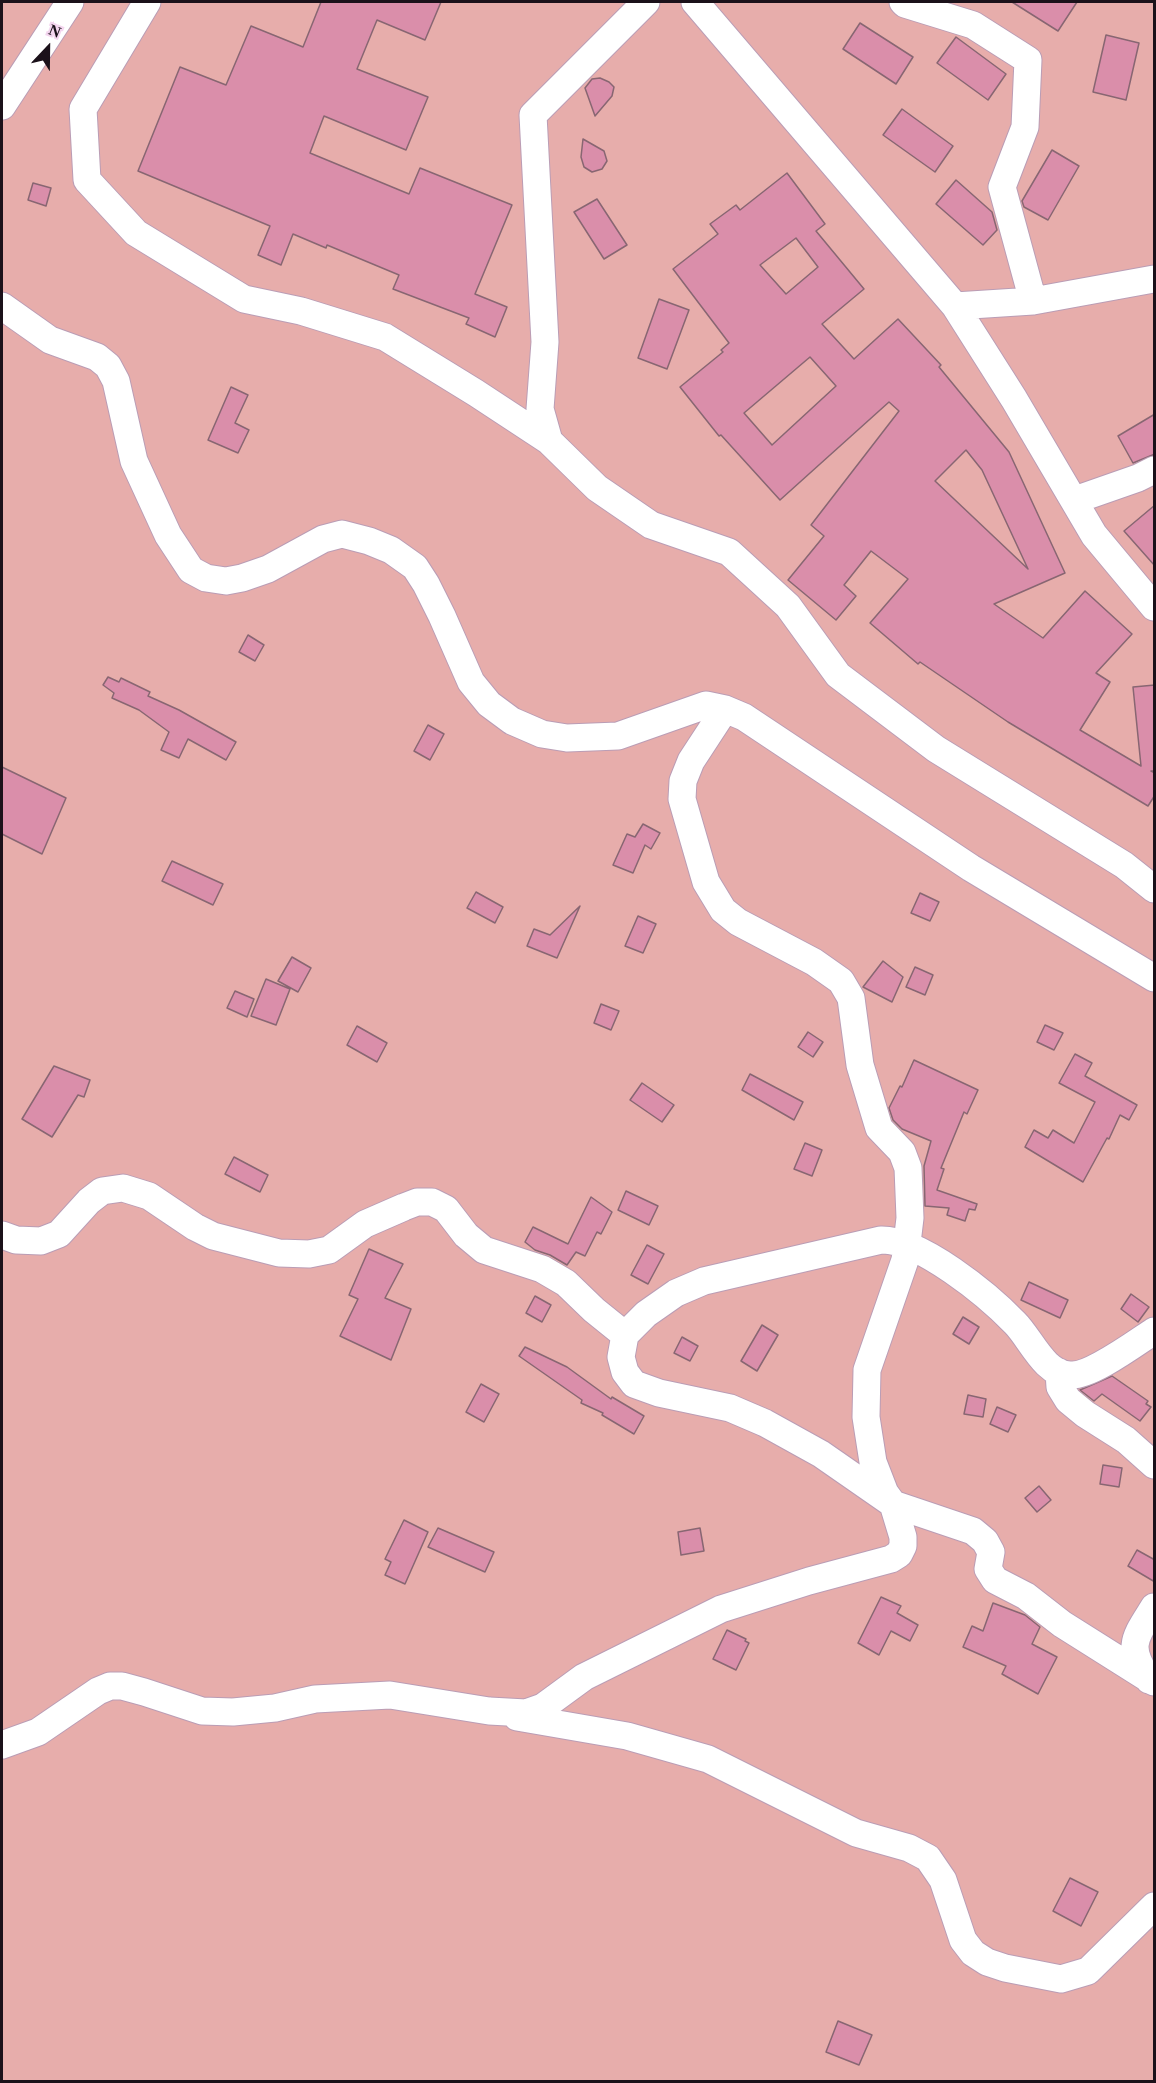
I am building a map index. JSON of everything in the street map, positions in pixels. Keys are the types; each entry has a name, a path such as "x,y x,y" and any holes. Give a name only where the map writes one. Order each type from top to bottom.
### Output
{"street":[{"path":"2,106 70,2"},
{"path":"147,2 83,109 87,180 136,233 244,299 301,311 385,337 549,441 597,488 651,525 729,552 788,606 838,675 891,717 973,773 1124,865 1155,889"},
{"path":"549,441 540,409 545,342 533,116 646,2"},
{"path":"695,2 954,306 1014,399 1094,535 1155,607"},
{"path":"903,2 973,25 1028,60 1025,127 1002,187 1033,301"},
{"path":"954,306 1033,301 1155,279"},
{"path":"2,306 50,339 97,357 108,366 116,381 134,461 168,535 191,570 206,578 225,581 242,578 268,568 323,539 342,534 369,540 390,550 414,567 426,584 442,616 471,682 489,704 513,721 542,734 559,737 618,736 706,705 725,709 744,717 971,868 1155,978"},
{"path":"1075,500 1155,470"},
{"path":"489,1711 526,1713 543,1707 584,1677 721,1609 809,1581 891,1559 903,1546 902,1528 873,1462 866,1417 867,1370 905,1260 910,1218 908,1168 902,1152 879,1128 860,1065 851,998 841,981 814,962 738,922 723,910 706,882 682,799 683,782 691,761 725,709"},
{"path":"2,1235 16,1240 41,1241 59,1234 88,1201 102,1191 123,1188 149,1196 195,1227 213,1236 279,1253 309,1254 329,1250 365,1224 404,1207 417,1202 432,1202 446,1209 466,1235 484,1250 542,1269 566,1283 625,1335"},
{"path":"1152,1683 1062,1624 1050,1612 1026,1596 995,1580 988,1569 991,1552 985,1541 974,1531 893,1504 821,1454 765,1423 730,1408 659,1393 634,1384 625,1372 621,1357 625,1335 646,1314 676,1293 704,1281 893,1239 922,1251 944,1265 1015,1323 1039,1354 1059,1372 1070,1376 1103,1364 1155,1330"},
{"path":"1059,1372 1060,1387 1068,1400 1085,1414 1126,1440 1155,1465"},
{"path":"1152,1683 1136,1659 1134,1645 1138,1634 1155,1607"},
{"path":"2,1745 38,1732 98,1691 110,1686 133,1689 202,1711 233,1712 275,1708 315,1699 390,1695 627,1736 708,1759 856,1833 909,1848 928,1858 943,1880 958,1928 963,1940 973,1953 987,1962 1005,1968 1061,1979 1088,1971 1155,1906"}],"shaded area":[{"path":"2,2 1154,2 1154,2081 2,2081"}],"building":[{"path":"321,2 441,2 425,40 377,20 357,69 428,97 406,150 324,116 310,153 409,194 420,168 512,205 475,294 507,307 495,337 466,324 469,318 393,289 399,275 327,245 326,248 293,234 281,265 258,255 270,226 138,171 180,67 226,85 251,26 303,47"},
{"path":"1012,2 1077,2 1058,31"},
{"path":"860,23 913,57 896,84 843,49"},
{"path":"1106,35 1139,43 1126,100 1093,92"},
{"path":"956,37 1006,74 988,100 937,63"},
{"path":"600,78 614,87 612,96 595,116 585,88 592,79"},
{"path":"902,109 953,146 935,172 883,135"},
{"path":"583,139 604,151 607,161 602,169 592,172 584,167 581,157"},
{"path":"1052,150 1079,166 1048,220 1024,207 1022,201"},
{"path":"787,173 825,224 816,231 864,289 822,324 854,359 898,319 941,365 939,367 1009,452 1065,573 994,604 1043,638 1085,591 1132,634 1096,673 1110,682 1080,730 1141,766 1133,687 1155,685 1155,771 1151,771 1155,773 1155,795 1148,806 1008,722 920,662 918,664 870,623 908,579 871,551 844,585 856,596 836,620 788,580 824,536 811,525 899,411 889,402 780,500 721,435 719,436 680,387 723,352 721,350 729,343 673,269 718,234 710,224 736,205 740,210","holes":["796,238 818,267 786,294 760,265","810,357 836,386 772,445 744,413","966,450 982,470 1028,569 935,481"]},
{"path":"956,180 992,212 997,230 983,245 936,204"},
{"path":"33,183 51,188 46,206 28,200"},
{"path":"597,199 627,245 604,259 574,212"},
{"path":"659,299 689,310 667,369 638,358"},
{"path":"231,387 248,395 235,423 249,430 238,453 208,440"},
{"path":"1155,414 1155,454 1133,463 1118,436"},
{"path":"1155,505 1155,566 1124,531"},
{"path":"248,635 264,645 255,661 239,652"},
{"path":"108,677 119,682 121,678 150,692 148,696 179,710 236,742 226,760 188,739 179,758 161,750 169,732 139,710 112,698 114,693 103,685"},
{"path":"428,725 444,734 430,760 414,751"},
{"path":"2,767 66,798 42,854 2,834"},
{"path":"643,824 660,833 651,849 645,845 633,873 613,865 627,834 635,837"},
{"path":"172,861 223,884 213,905 162,881"},
{"path":"476,892 503,907 495,923 467,908"},
{"path":"920,893 939,902 930,921 911,913"},
{"path":"580,906 557,958 527,946 534,929 550,935"},
{"path":"638,916 656,924 643,953 625,946"},
{"path":"292,957 311,968 298,992 278,981"},
{"path":"883,961 903,977 892,1002 863,987"},
{"path":"915,967 933,975 925,995 906,987"},
{"path":"266,979 290,989 276,1025 251,1016"},
{"path":"235,991 254,999 247,1017 227,1008"},
{"path":"601,1004 619,1011 611,1030 594,1023"},
{"path":"1045,1025 1063,1033 1054,1050 1037,1042"},
{"path":"357,1026 387,1043 377,1062 347,1045"},
{"path":"808,1032 823,1042 813,1057 798,1047"},
{"path":"1075,1054 1092,1063 1085,1076 1137,1105 1129,1120 1120,1115 1109,1139 1107,1138 1083,1182 1025,1147 1034,1130 1048,1138 1053,1130 1074,1143 1095,1102 1059,1083"},
{"path":"914,1060 978,1090 967,1114 964,1112 941,1168 944,1169 937,1190 977,1204 975,1210 969,1209 965,1221 947,1215 949,1208 925,1206 924,1166 931,1141 902,1129 893,1120 889,1108 900,1086 902,1087"},
{"path":"54,1066 90,1080 84,1097 78,1095 52,1137 22,1119"},
{"path":"750,1074 803,1102 794,1120 742,1090"},
{"path":"642,1083 674,1105 662,1122 630,1100"},
{"path":"805,1143 822,1150 812,1176 794,1169"},
{"path":"234,1157 268,1175 260,1192 225,1174"},
{"path":"626,1191 658,1206 649,1225 618,1210"},
{"path":"591,1197 612,1212 601,1234 597,1232 585,1256 576,1252 567,1265 550,1255 535,1250 525,1242 533,1227 568,1244"},
{"path":"647,1245 664,1254 648,1284 631,1275"},
{"path":"369,1249 403,1264 385,1298 411,1309 391,1360 340,1336 358,1299 349,1295"},
{"path":"1029,1282 1068,1300 1060,1318 1021,1300"},
{"path":"1131,1294 1149,1307 1138,1322 1121,1309"},
{"path":"535,1296 551,1305 542,1322 526,1313"},
{"path":"963,1317 979,1327 969,1344 953,1334"},
{"path":"762,1325 778,1335 757,1371 741,1361"},
{"path":"682,1337 698,1346 690,1361 674,1353"},
{"path":"525,1347 567,1367 611,1399 612,1397 644,1416 634,1434 602,1415 603,1413 581,1403 582,1400 519,1356"},
{"path":"1112,1376 1148,1401 1146,1404 1151,1407 1140,1421 1102,1394 1094,1401 1080,1390"},
{"path":"481,1384 499,1394 484,1422 466,1412"},
{"path":"968,1395 986,1399 983,1417 964,1414"},
{"path":"997,1407 1016,1415 1008,1432 990,1424"},
{"path":"1103,1465 1122,1468 1119,1487 1100,1484"},
{"path":"1039,1486 1051,1500 1037,1512 1025,1498"},
{"path":"404,1520 428,1532 405,1584 385,1575 391,1562 385,1559"},
{"path":"438,1528 494,1552 485,1572 428,1547"},
{"path":"700,1528 704,1551 681,1555 678,1532"},
{"path":"1137,1550 1155,1560 1155,1582 1128,1566"},
{"path":"881,1597 901,1606 897,1613 918,1625 910,1641 891,1631 879,1655 858,1643"},
{"path":"993,1603 1025,1615 1040,1627 1032,1644 1057,1657 1038,1694 1002,1674 1006,1666 963,1647 972,1626 983,1631"},
{"path":"727,1630 746,1639 745,1641 749,1643 736,1670 713,1659"},
{"path":"1070,1878 1098,1892 1081,1926 1053,1911"},
{"path":"838,2021 872,2035 859,2065 826,2052"}]}
